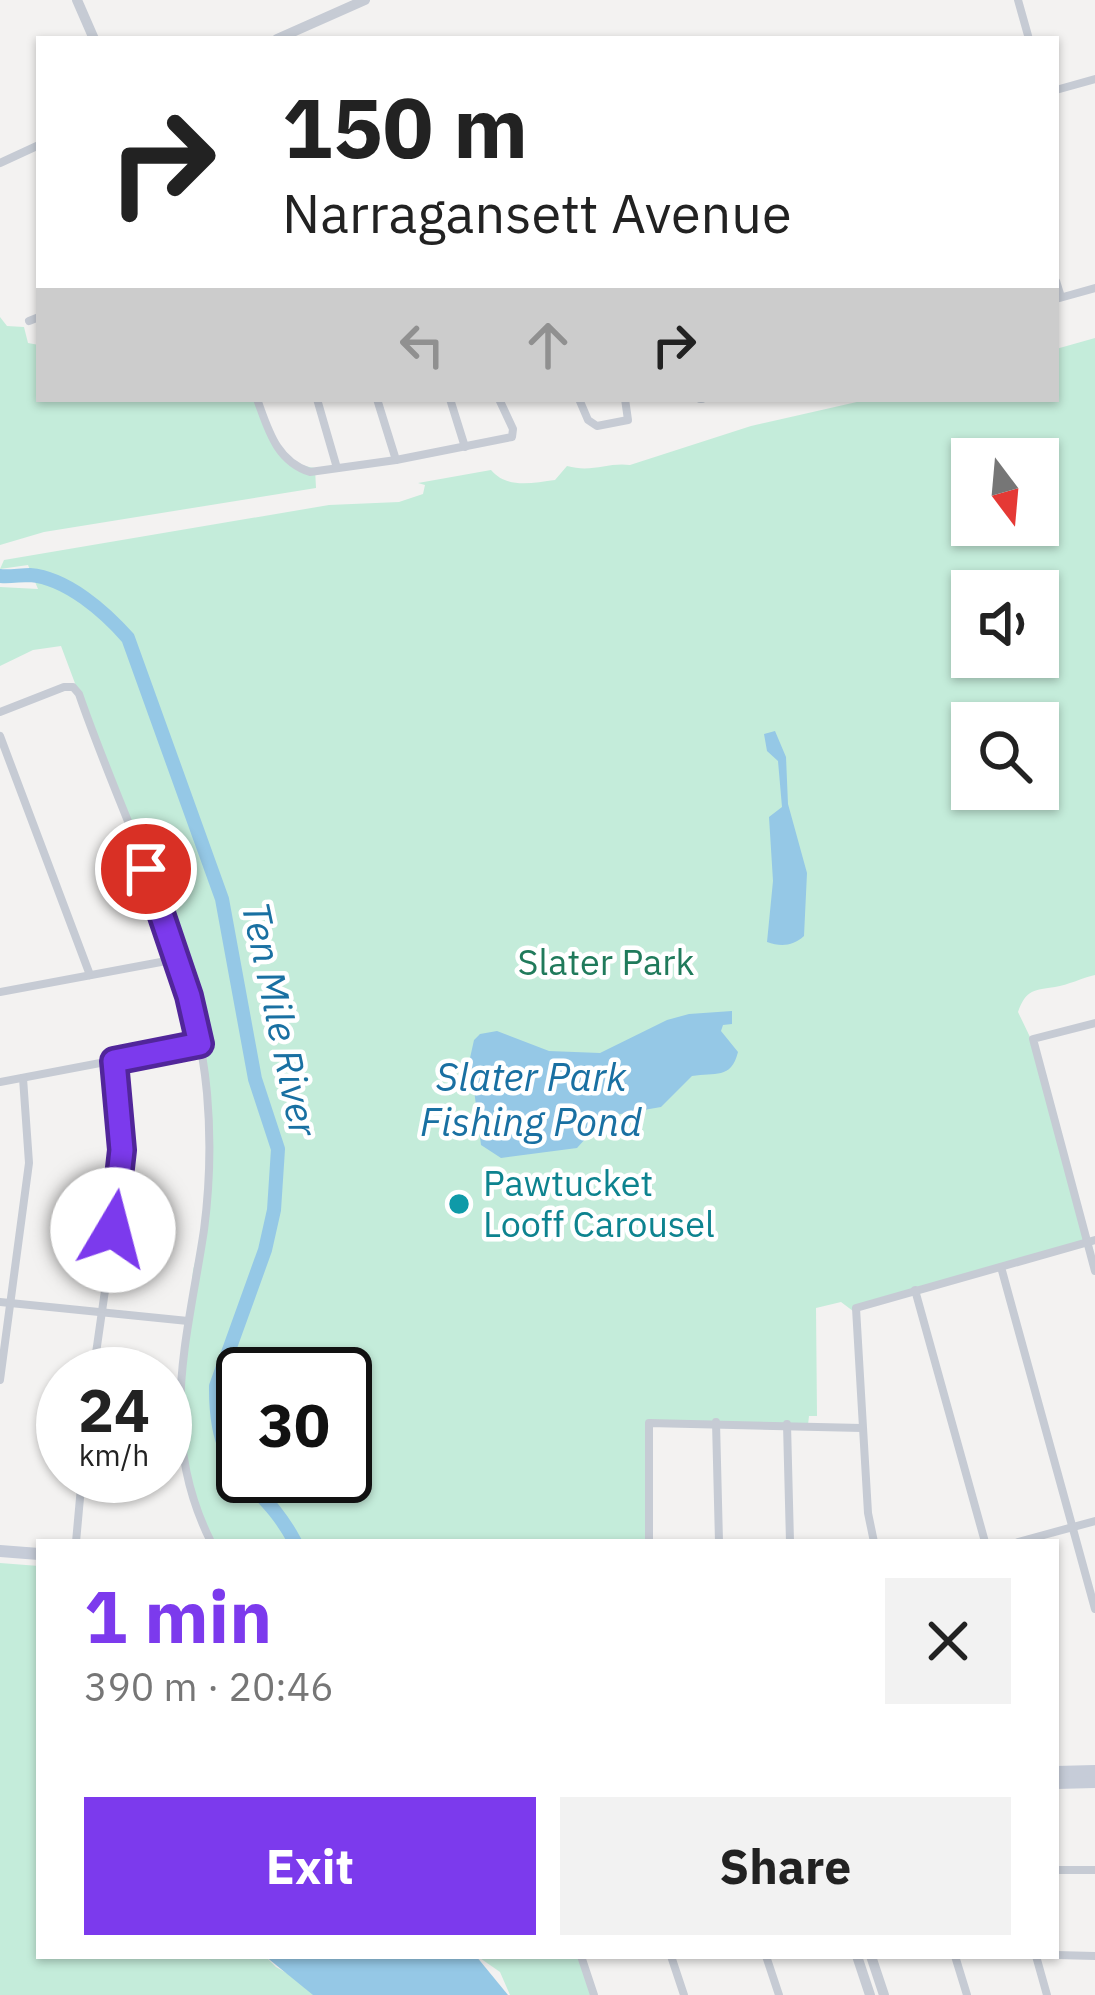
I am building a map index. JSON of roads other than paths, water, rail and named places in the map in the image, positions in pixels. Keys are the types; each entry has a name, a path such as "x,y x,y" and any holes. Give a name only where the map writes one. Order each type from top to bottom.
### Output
{"main road":[{"path":"0,1551 36,1554"},
{"path":"1059,1772 1095,1771"},
{"path":"1059,1783 1095,1782"}],"street":[{"path":"77,0 93,36"},
{"path":"284,36 365,0"},
{"path":"1018,0 1027,36"},
{"path":"1059,89 1095,79"},
{"path":"0,163 36,146"},
{"path":"1059,298 1095,288"},
{"path":"257,402 271,439 287,460 310,472 466,447 514,434 500,402"},
{"path":"318,402 337,468"},
{"path":"377,402 396,460"},
{"path":"451,402 466,447"},
{"path":"580,402 597,427 628,420 625,402"},
{"path":"0,712 74,687 177,959 200,1044 210,1167 179,1396 181,1454 210,1539"},
{"path":"0,736 90,975"},
{"path":"1,990 177,959"},
{"path":"1095,1023 1033,1039 1091,1241 1095,1271"},
{"path":"0,1082 200,1044"},
{"path":"96,1347 122,1172 114,1061"},
{"path":"0,1380 4,1302 28,1163 22,1078"},
{"path":"874,1539 856,1308 1091,1241"},
{"path":"1001,1267 1095,1610"},
{"path":"915,1290 984,1539"},
{"path":"4,1302 188,1321"},
{"path":"649,1539 649,1423 862,1428"},
{"path":"716,1423 719,1539"},
{"path":"787,1423 790,1539"},
{"path":"76,1539 80,1503"},
{"path":"1029,1539 1095,1521"},
{"path":"1059,1870 1095,1870"},
{"path":"1059,1955 1095,1956"},
{"path":"582,1959 594,1995"},
{"path":"672,1959 684,1995"},
{"path":"767,1959 779,1995"},
{"path":"858,1959 870,1995"},
{"path":"872,1959 884,1995"},
{"path":"956,1959 967,1995"},
{"path":"1037,1959 1047,1995"}],"water":[{"path":"775,731 786,757 788,804 807,873 804,936 782,945 767,942 773,881 769,817 782,807 778,761 767,751 764,734"},
{"name":"Slater Park Fishing Pond","path":"732,1011 732,1024 723,1025 721,1031 738,1052 731,1067 692,1076 661,1107 615,1115 577,1148 501,1158 481,1145 470,1058 480,1034 497,1031 549,1051 600,1053 667,1020"},
{"path":"269,1959 478,1959 508,1995 313,1995"}],"waterway":[{"name":"Ten Mile River","path":"0,576 30,575 58,582 97,607 128,638 222,899 255,1079 278,1149 274,1210 265,1250 216,1386 218,1418 231,1460 293,1539"}],"place":[{"name":"Pawtucket Looff Carousel","path":"459,1204"}],"park label":[{"name":"Slater Park","path":"606,962"}]}
